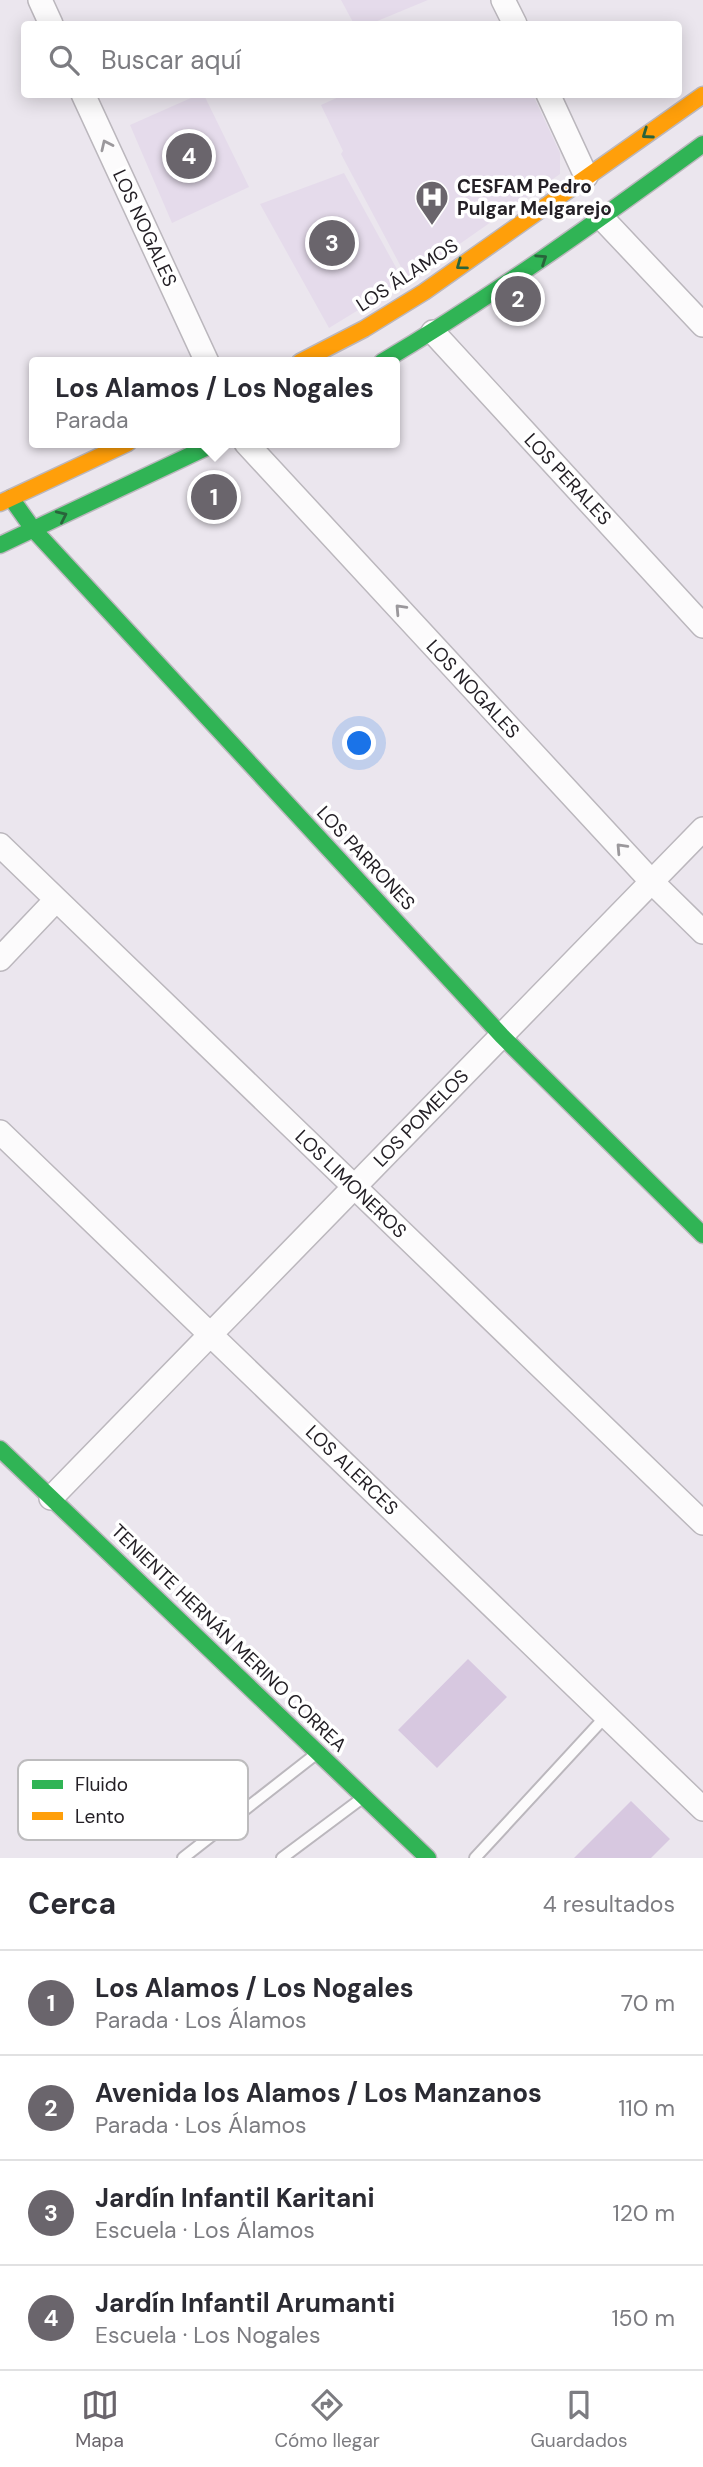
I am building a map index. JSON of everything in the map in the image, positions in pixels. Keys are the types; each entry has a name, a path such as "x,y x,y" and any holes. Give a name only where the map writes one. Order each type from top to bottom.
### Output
{"street":[{"path":"503,0 514,21"},
{"path":"42,1 50,21"},
{"name":"LOS ÁLAMOS","path":"310,357 414,299 703,95"},
{"name":"LOS NOGALES","path":"85,98 205,357"},
{"path":"550,98 586,176"},
{"path":"390,357 433,332 602,218 703,144"},
{"path":"602,218 703,325"},
{"name":"LOS PERALES","path":"433,332 703,625"},
{"path":"6,500 117,448"},
{"path":"0,545 205,448"},
{"name":"LOS NOGALES","path":"251,448 652,882 703,932"},
{"name":"LOS PARRONES","path":"6,500 502,1036 703,1235"},
{"name":"LOS POMELOS","path":"51,1498 703,829"},
{"name":"LOS LIMONEROS","path":"0,845 703,1523"},
{"path":"0,959 56,900"},
{"name":"LOS ALERCES","path":"0,1132 703,1809"},
{"name":"TENIENTE HERNÁN MERINO CORREA","path":"0,1449 428,1858"}],"lane":[{"path":"475,1858 606,1716"},
{"path":"248,1807 318,1753"},
{"path":"282,1858 363,1798"},
{"path":"183,1858 206,1840"}],"shaded area":[{"path":"341,0 428,0 377,21 352,21"},
{"path":"191,98 205,98 249,187 172,223 130,125"},
{"name":"CESFAM Pedro Pulgar Melgarejo","path":"336,98 534,98 560,153 560,174 408,280 341,154 343,151 321,105"},
{"path":"344,173 404,282 329,328 260,204"},
{"path":"468,1659 507,1697 437,1768 398,1730"},
{"path":"631,1801 670,1839 651,1858 574,1858"}],"traffic: fast":[{"path":"390,357 505,284 703,144"},
{"path":"0,545 205,448"},
{"path":"11,498 33,529 502,1036 703,1235"},
{"path":"0,1449 428,1858"}],"traffic: slow":[{"path":"310,357 364,329 424,292 703,95"},
{"path":"0,503 117,448"}],"place":[{"name":"Jardín Infantil Arumanti","path":"189,156"},
{"name":"CESFAM Pedro Pulgar Melgarejo","path":"432,227"},
{"name":"Jardín Infantil Karitani","path":"332,243"},
{"name":"Avenida los Alamos / Los Manzanos","path":"518,299"},
{"name":"Los Alamos / Los Nogales","path":"214,497"}]}
